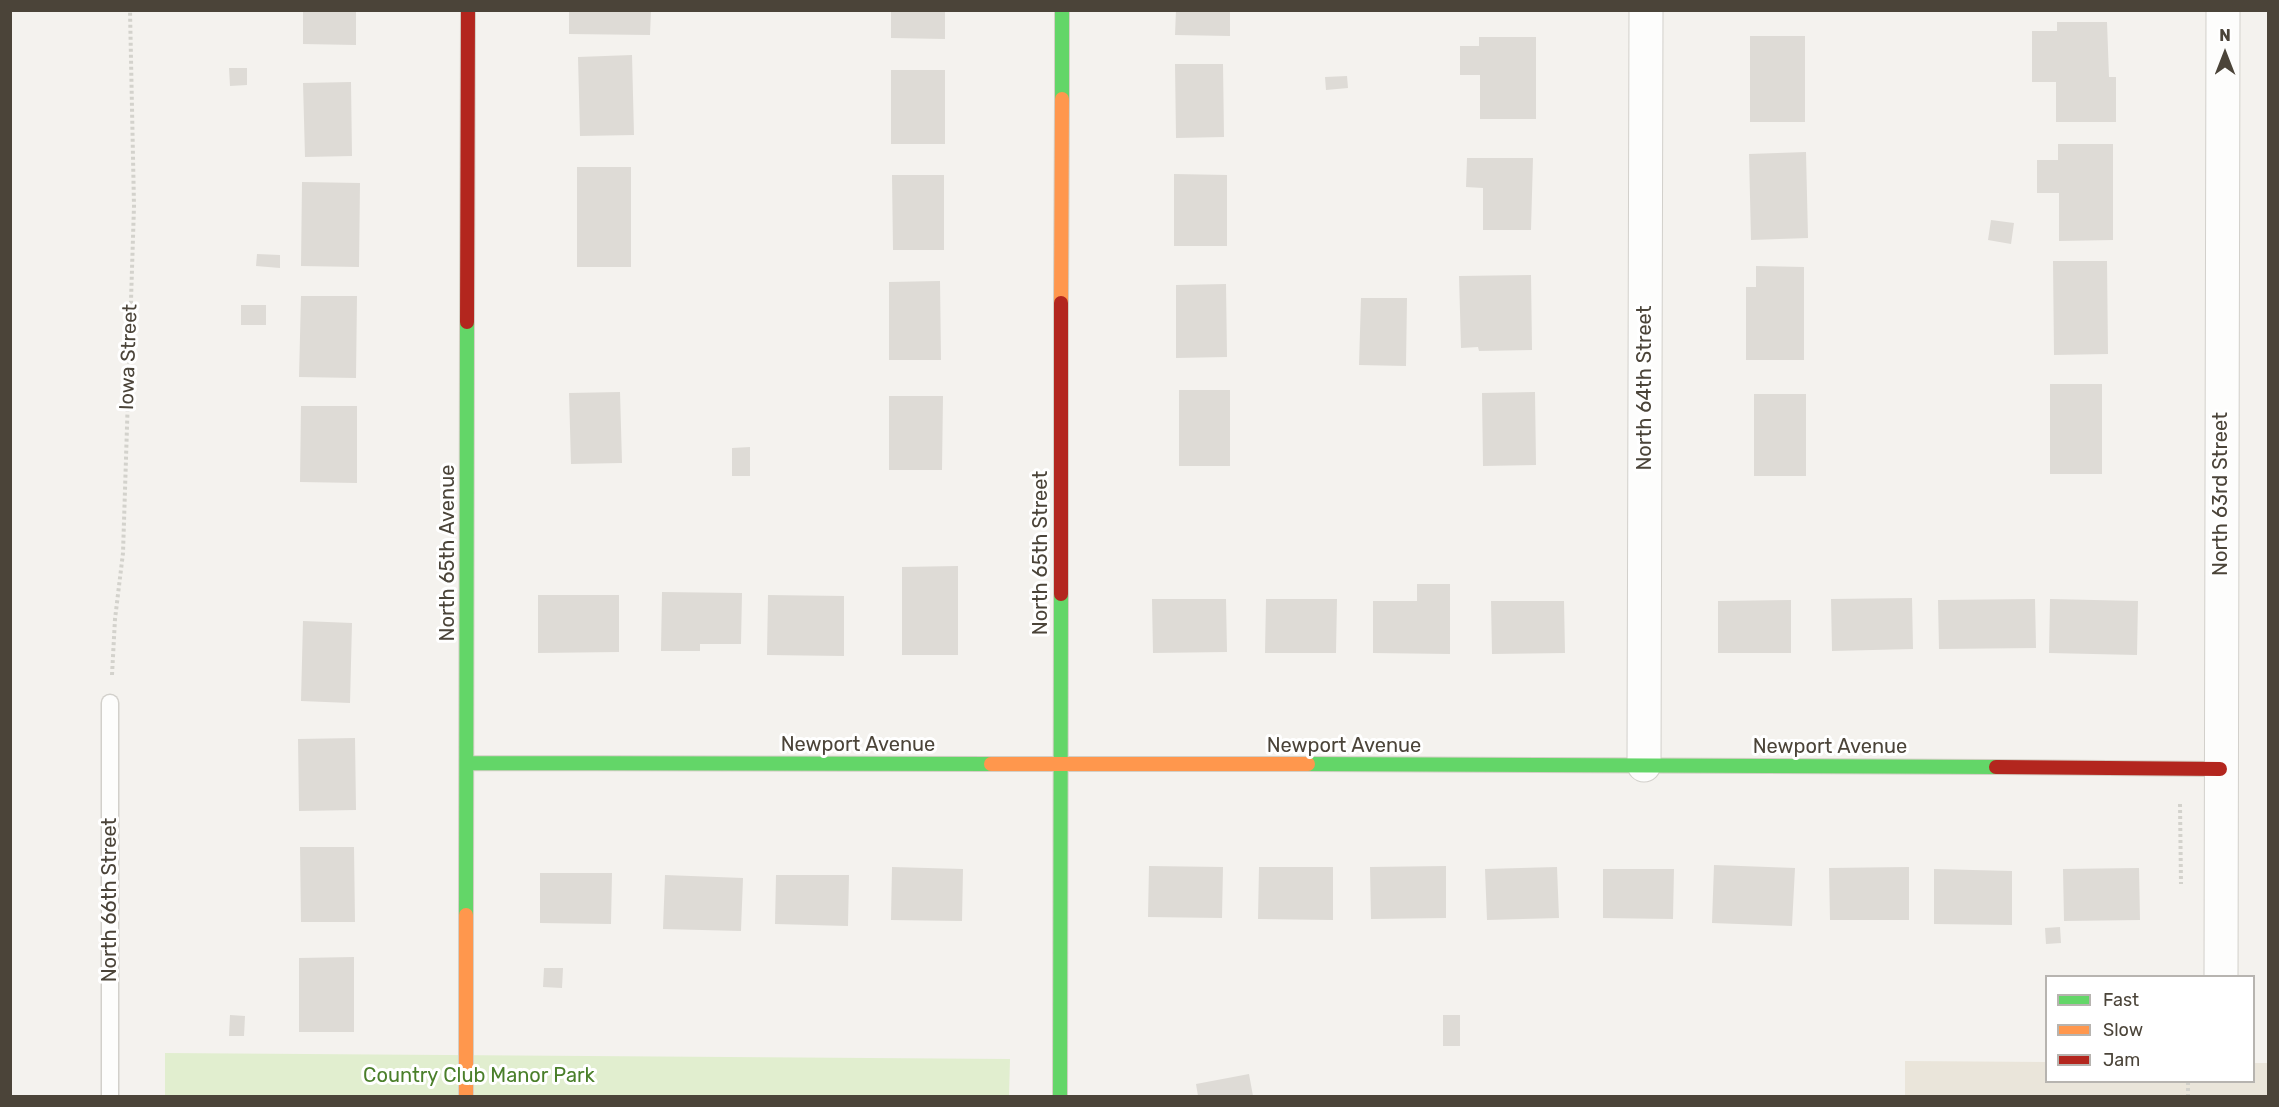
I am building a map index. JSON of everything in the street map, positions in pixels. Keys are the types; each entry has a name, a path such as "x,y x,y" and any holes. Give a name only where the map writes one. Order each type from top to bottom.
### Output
{"street":[{"name":"North 65th Avenue","path":"466,1096 468,10"},
{"name":"North 65th Street","path":"1060,1096 1062,10"},
{"name":"North 64th Street","path":"1644,765 1646,10"},
{"name":"North 63rd Street","path":"2221,975 2223,10"},
{"name":"Newport Avenue","path":"467,763 1644,765 2220,769"}],"lane":[{"name":"North 66th Street","path":"110,703 110,1096"}],"path":[{"name":"Iowa Street","path":"110,703 115,619 123,554 134,206 130,10"}],"shaded area":[{"path":"1905,1061 2045,1062 2045,1083 2255,1083 2255,1063 2268,1063 2268,1096 1905,1096"}],"green space":[{"name":"Country Club Manor Park","path":"165,1053 1010,1059 1009,1096 165,1096"}],"building":[{"path":"303,10 356,10 356,45 303,44"},
{"path":"569,10 651,10 650,35 569,34"},
{"path":"891,10 945,10 945,39 891,38"},
{"path":"1176,10 1230,10 1230,36 1175,35"},
{"path":"2057,22 2107,22 2109,77 2116,77 2116,122 2056,122 2056,82 2032,82 2032,31 2057,31"},
{"path":"1750,36 1805,36 1805,122 1750,122"},
{"path":"1479,37 1536,37 1536,119 1480,119 1480,75 1460,75 1460,46 1479,46"},
{"path":"632,55 634,135 580,136 578,57"},
{"path":"1175,64 1223,64 1224,137 1176,138"},
{"path":"229,68 247,68 247,85 230,86"},
{"path":"891,70 945,70 945,144 891,144"},
{"path":"1347,76 1348,88 1326,90 1325,77"},
{"path":"351,82 352,156 305,157 303,83"},
{"path":"2058,144 2113,144 2113,240 2059,241 2059,193 2037,193 2037,160 2058,160"},
{"path":"1806,152 1808,238 1751,240 1749,154"},
{"path":"1467,158 1533,158 1531,230 1483,230 1483,188 1466,187"},
{"path":"577,167 631,167 631,267 577,267"},
{"path":"1174,174 1227,175 1227,246 1174,246"},
{"path":"892,175 944,175 944,250 893,250"},
{"path":"302,182 360,183 359,267 301,266"},
{"path":"1991,220 2014,223 2011,244 1988,240"},
{"path":"257,254 280,255 280,268 256,266"},
{"path":"2053,261 2107,261 2108,354 2054,355"},
{"path":"1756,266 1804,267 1804,360 1746,360 1746,287 1756,287"},
{"path":"1531,275 1532,350 1479,351 1478,347 1461,348 1459,276"},
{"path":"940,281 941,360 889,360 889,282"},
{"path":"1226,284 1227,357 1176,358 1176,285"},
{"path":"301,296 357,296 356,378 299,377"},
{"path":"1361,298 1407,298 1406,366 1359,365"},
{"path":"241,305 266,305 266,325 241,325"},
{"path":"2050,384 2102,384 2102,474 2050,474"},
{"path":"1179,390 1230,390 1230,466 1179,466"},
{"path":"620,392 622,463 571,464 569,393"},
{"path":"1535,392 1536,465 1483,466 1482,393"},
{"path":"1754,394 1806,394 1806,476 1754,476"},
{"path":"889,396 943,396 942,470 889,470"},
{"path":"301,406 357,406 357,483 300,482"},
{"path":"750,447 750,476 732,476 732,448"},
{"path":"958,566 958,655 902,655 902,567"},
{"path":"1417,584 1450,584 1450,654 1373,653 1373,601 1417,601"},
{"path":"662,592 742,593 741,644 700,644 700,651 661,651"},
{"path":"538,595 619,595 619,652 538,653"},
{"path":"768,595 844,596 844,656 767,655"},
{"path":"1912,598 1913,649 1832,651 1831,599"},
{"path":"1152,599 1226,599 1227,652 1153,653"},
{"path":"1266,599 1337,599 1336,653 1265,653"},
{"path":"2035,599 2036,648 1939,649 1938,600"},
{"path":"2050,599 2138,601 2137,655 2049,653"},
{"path":"1791,600 1791,653 1718,653 1718,601"},
{"path":"1491,601 1564,601 1565,653 1492,654"},
{"path":"303,621 352,623 350,703 301,701"},
{"path":"355,738 356,810 299,811 298,739"},
{"path":"300,847 354,847 355,922 301,922"},
{"path":"1714,865 1795,868 1792,926 1712,923"},
{"path":"1149,866 1223,867 1222,918 1148,917"},
{"path":"1446,866 1446,918 1371,919 1370,867"},
{"path":"892,867 963,869 962,921 891,920"},
{"path":"1259,867 1333,867 1333,920 1258,919"},
{"path":"1557,867 1559,918 1487,920 1485,869"},
{"path":"1909,867 1909,920 1830,920 1829,868"},
{"path":"2139,868 2140,920 2064,921 2063,869"},
{"path":"1603,869 1674,869 1673,919 1603,918"},
{"path":"1934,869 2012,871 2012,925 1934,924"},
{"path":"540,873 612,873 611,924 540,923"},
{"path":"665,875 743,878 741,931 663,929"},
{"path":"776,875 849,875 848,926 775,924"},
{"path":"2060,927 2061,943 2046,944 2045,928"},
{"path":"354,957 354,1032 299,1032 299,958"},
{"path":"544,968 563,968 562,988 543,987"},
{"path":"230,1015 245,1016 244,1036 229,1036"},
{"path":"1443,1015 1460,1015 1460,1046 1443,1046"},
{"path":"1249,1074 1253,1096 1198,1096 1196,1084"}],"traffic: fast":[{"path":"1062,10 1062,99"},
{"path":"466,915 467,322"},
{"path":"1060,1096 1061,594"},
{"path":"467,763 991,764"},
{"path":"1308,764 1996,767"}],"traffic: slow":[{"path":"1061,303 1062,99"},
{"path":"991,764 1308,764"},
{"path":"466,915 466,1096"}],"traffic: jam":[{"path":"467,322 468,10"},
{"path":"1061,303 1061,594"},
{"path":"1996,767 2220,769"}]}
